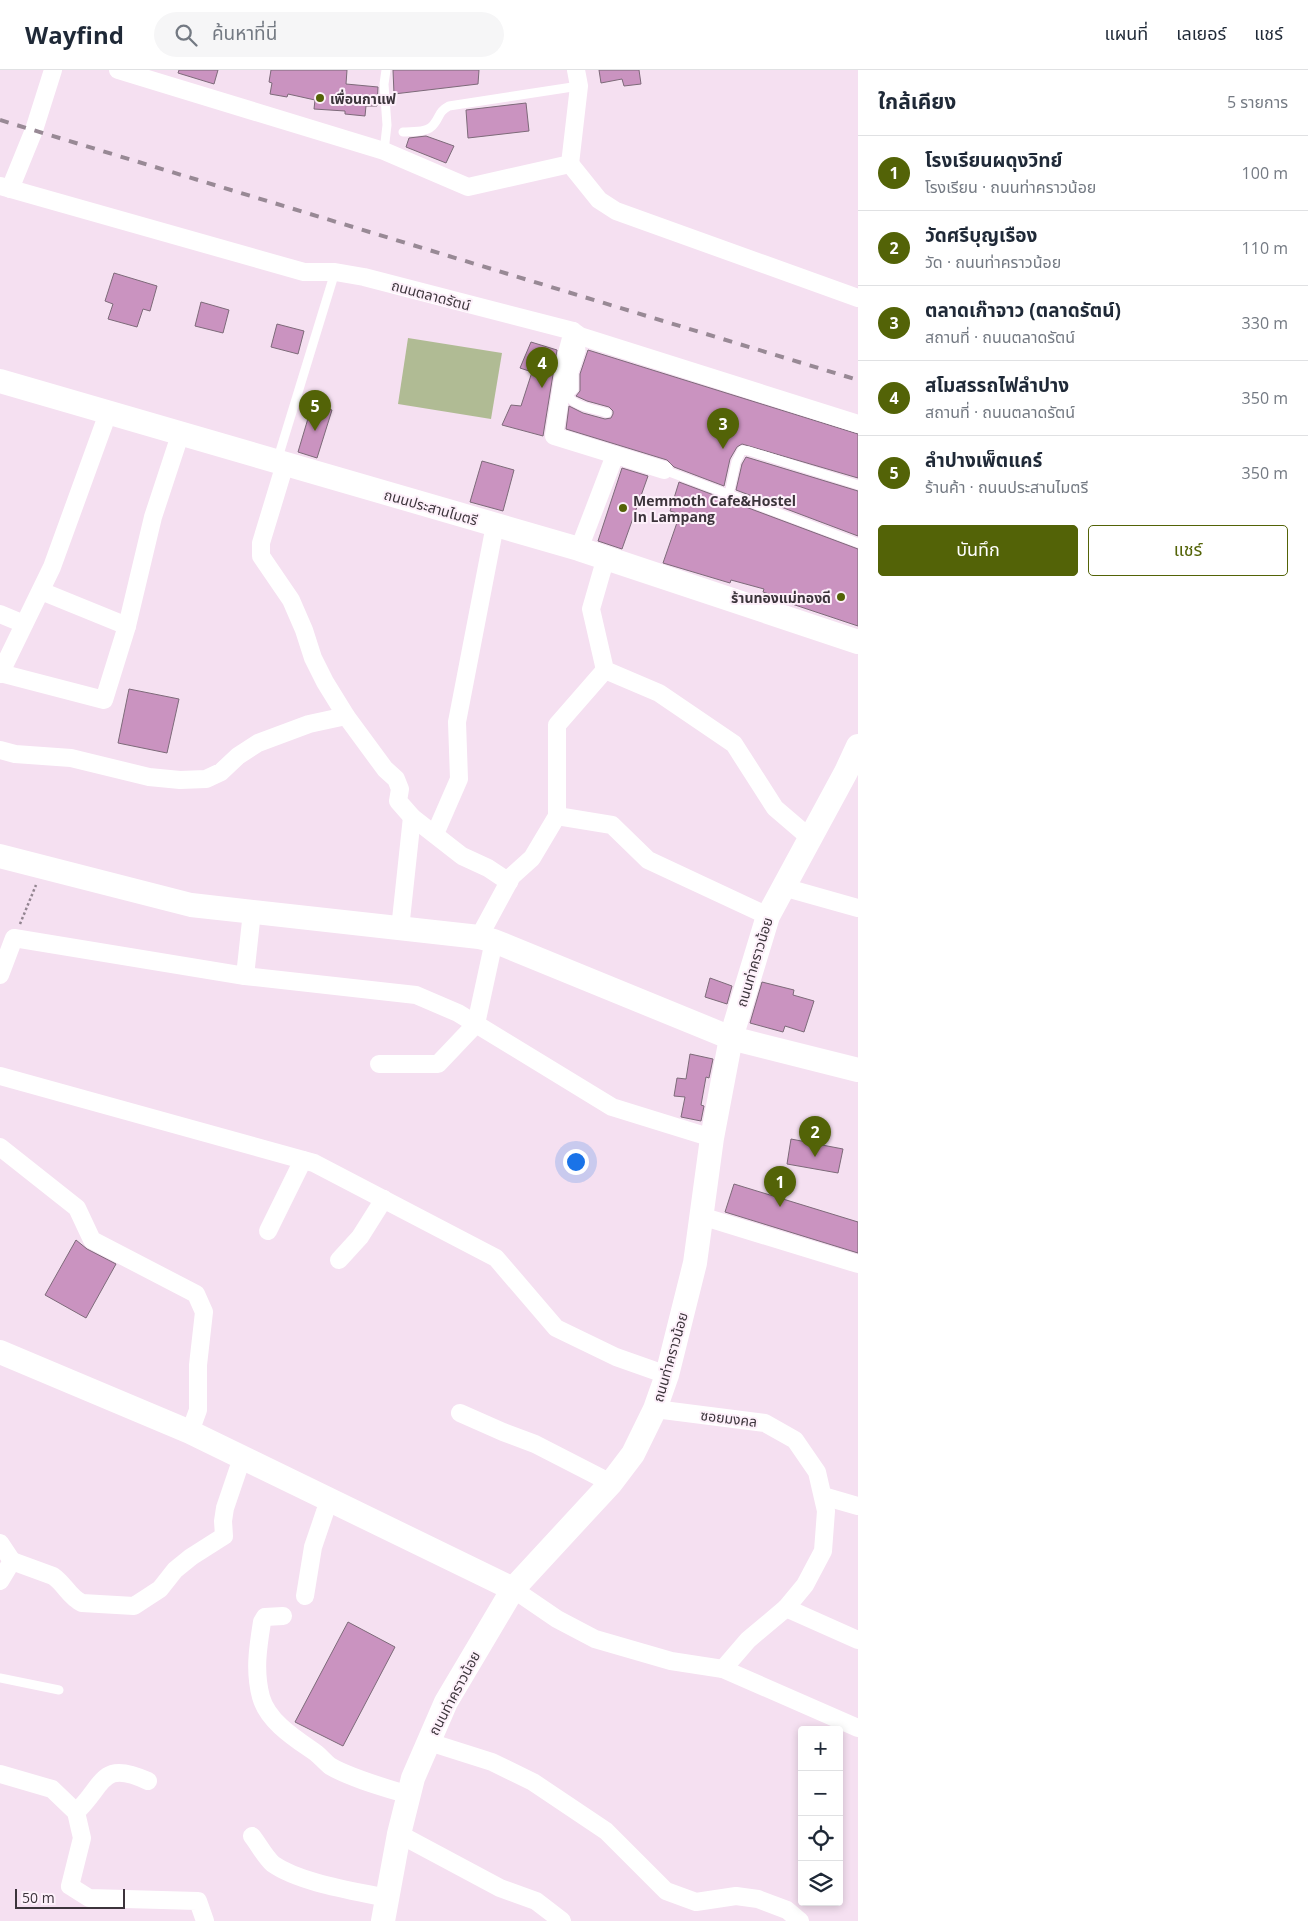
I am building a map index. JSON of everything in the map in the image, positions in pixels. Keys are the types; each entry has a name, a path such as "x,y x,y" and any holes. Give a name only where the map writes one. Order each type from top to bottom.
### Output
{"street":[{"path":"5,187 36,122 53,70"},
{"path":"118,70 160,76 384,151 468,187 570,164"},
{"path":"578,78 570,164 598,200 616,211 858,298"},
{"name":"ถนนตลาดรัตน์","path":"5,187 304,272 335,272 364,277 576,334 858,424"},
{"path":"576,334 567,353 554,436 664,470"},
{"name":"ถนนประสานไมตรี","path":"0,381 606,557 858,642"},
{"path":"108,412 52,567 0,673 104,700 127,626 153,517 180,434"},
{"path":"579,549 615,455"},
{"path":"281,463 261,544 261,556 291,600 304,630 313,658 325,682 346,716 384,769 396,779 400,789 398,801 412,817 462,856 488,868 509,882"},
{"path":"435,834 459,779 457,722 495,525"},
{"path":"606,557 591,609 606,670"},
{"path":"41,591 127,626"},
{"path":"0,614 24,624"},
{"path":"379,1064 438,1064 476,1024 486,939 512,876 532,858 557,816 558,725 606,670"},
{"path":"606,670 659,693 734,744 775,808 810,838"},
{"path":"0,750 15,754 71,758 149,777 180,780 206,779 221,772 238,756 265,740 309,724 346,716"},
{"name":"ถนนท่าคราวน้อย","path":"383,1921 399,1834 413,1778 446,1702 513,1588 611,1482 633,1454 655,1409 667,1375 696,1263 712,1138 731,1038 768,916 810,838 852,774 858,746"},
{"path":"557,816 612,825 648,860 768,916"},
{"path":"400,929 412,817"},
{"path":"0,856 191,905 486,939 731,1038 858,1070"},
{"path":"783,887 858,908"},
{"path":"245,976 252,912"},
{"path":"0,974 14,938 245,976 416,995 458,1013 612,1107 712,1138"},
{"path":"0,1076 314,1163 496,1258 556,1328 616,1357 667,1375"},
{"path":"0,1147 76,1208 92,1240 196,1294 204,1312 198,1365 198,1410 190,1432"},
{"path":"268,1231 304,1160"},
{"path":"339,1260 360,1237 384,1199"},
{"path":"701,1216 858,1264"},
{"path":"0,1352 190,1432 513,1588 557,1619 595,1639 671,1662 723,1669 858,1728"},
{"name":"ซอยมงคล","path":"655,1409 764,1423 795,1440 817,1472 826,1510 823,1551 805,1585 786,1608 748,1640 723,1669"},
{"path":"460,1413 535,1444 611,1482"},
{"path":"0,1543 12,1561 53,1576 59,1580 75,1600 82,1603 134,1606 160,1589 175,1570 190,1557 224,1536 224,1508 242,1458"},
{"path":"823,1496 858,1506"},
{"path":"305,1596 313,1547 329,1500"},
{"path":"0,1581 12,1561"},
{"path":"786,1608 858,1640"},
{"path":"283,1616 265,1618 262,1622 257,1654 257,1672 261,1697 271,1715 296,1740 317,1754 330,1766 370,1783 409,1795"},
{"path":"429,1742 492,1762 532,1782 606,1831 666,1891 696,1902 736,1896 758,1899 787,1910 800,1921"},
{"path":"76,1812 86,1804 101,1781 108,1775 123,1772 148,1781"},
{"path":"0,1774 52,1789 76,1812 82,1838 70,1886 89,1898 198,1900 205,1921"},
{"path":"399,1834 500,1888 536,1901 562,1921"},
{"path":"252,1836 273,1863 292,1873 319,1882 387,1898"}],"lane":[{"path":"384,151 387,126 384,84 386,70"},
{"path":"403,132 429,128 434,125 441,110 449,106 578,78"},
{"path":"281,463 335,272"},
{"path":"576,334 581,352 574,373 574,389 568,395 569,398 574,402 607,413"},
{"path":"729,494 736,462 742,450 858,485"},
{"path":"664,470 858,544"},
{"path":"0,1678 59,1690"}],"path":[{"path":"14,938 43,867"}],"green space":[{"path":"408,338 502,353 491,419 398,404"}],"building":[{"path":"179,70 218,70 214,84 178,73"},
{"path":"271,70 347,70 346,84 378,87 377,106 366,106 365,116 345,114 345,111 314,109 315,100 288,94 287,97 270,94 272,83 269,82"},
{"path":"393,70 479,70 478,84 394,94"},
{"path":"599,70 639,70 641,84 624,86 622,79 601,83"},
{"path":"526,103 529,131 468,138 466,110"},
{"path":"426,136 454,146 446,163 406,147 409,138"},
{"path":"114,273 157,286 150,311 143,309 137,327 108,319 113,304 105,301"},
{"path":"201,302 229,310 223,333 195,326"},
{"path":"277,324 304,331 298,354 271,347"},
{"path":"531,342 557,350 543,436 502,425 511,405 521,406 532,372 520,368"},
{"path":"588,350 858,434 858,478 742,444 737,447 730,459 724,486 674,467 667,460 566,429 569,406 583,413 605,419 611,418 613,414 609,407 576,396 580,391 580,374"},
{"path":"312,405 332,410 317,458 298,452"},
{"path":"746,457 858,491 858,536 736,490 742,464"},
{"path":"482,461 514,470 503,511 470,502"},
{"name":"Memmoth Cafe&Hostel In Lampang","path":"622,468 648,476 622,549 598,541"},
{"path":"679,482 858,549 858,626 792,604 793,602 763,592 764,589 731,580 730,583 663,563 680,514 670,511"},
{"path":"129,689 179,699 167,753 118,743"},
{"path":"710,978 732,986 727,1004 705,997"},
{"path":"762,982 794,990 793,995 814,1001 804,1032 785,1026 783,1032 750,1023"},
{"path":"690,1054 713,1059 709,1078 706,1077 701,1105 704,1106 701,1121 681,1117 685,1097 674,1096 677,1078 686,1079"},
{"path":"791,1139 843,1149 838,1173 787,1164"},
{"path":"734,1184 858,1222 858,1253 725,1212"},
{"path":"76,1240 87,1249 116,1264 86,1318 45,1295"},
{"path":"348,1622 395,1647 343,1746 295,1722"}],"railway":[{"path":"0,120 858,380"}],"place":[{"name":"เพื่อนกาแฟ","path":"320,98"},
{"name":"สโมสรรถไฟลำปาง","path":"542,388"},
{"name":"ลำปางเพ็ตแคร์","path":"315,431"},
{"name":"ตลาดเก๊าจาว (ตลาดรัตน์)","path":"723,449"},
{"name":"Memmoth Cafe&Hostel In Lampang","path":"623,508"},
{"name":"ร้านทองแม่ทองดี","path":"841,597"},
{"name":"วัดศรีบุญเรือง","path":"815,1157"},
{"name":"โรงเรียนผดุงวิทย์","path":"780,1207"}]}
